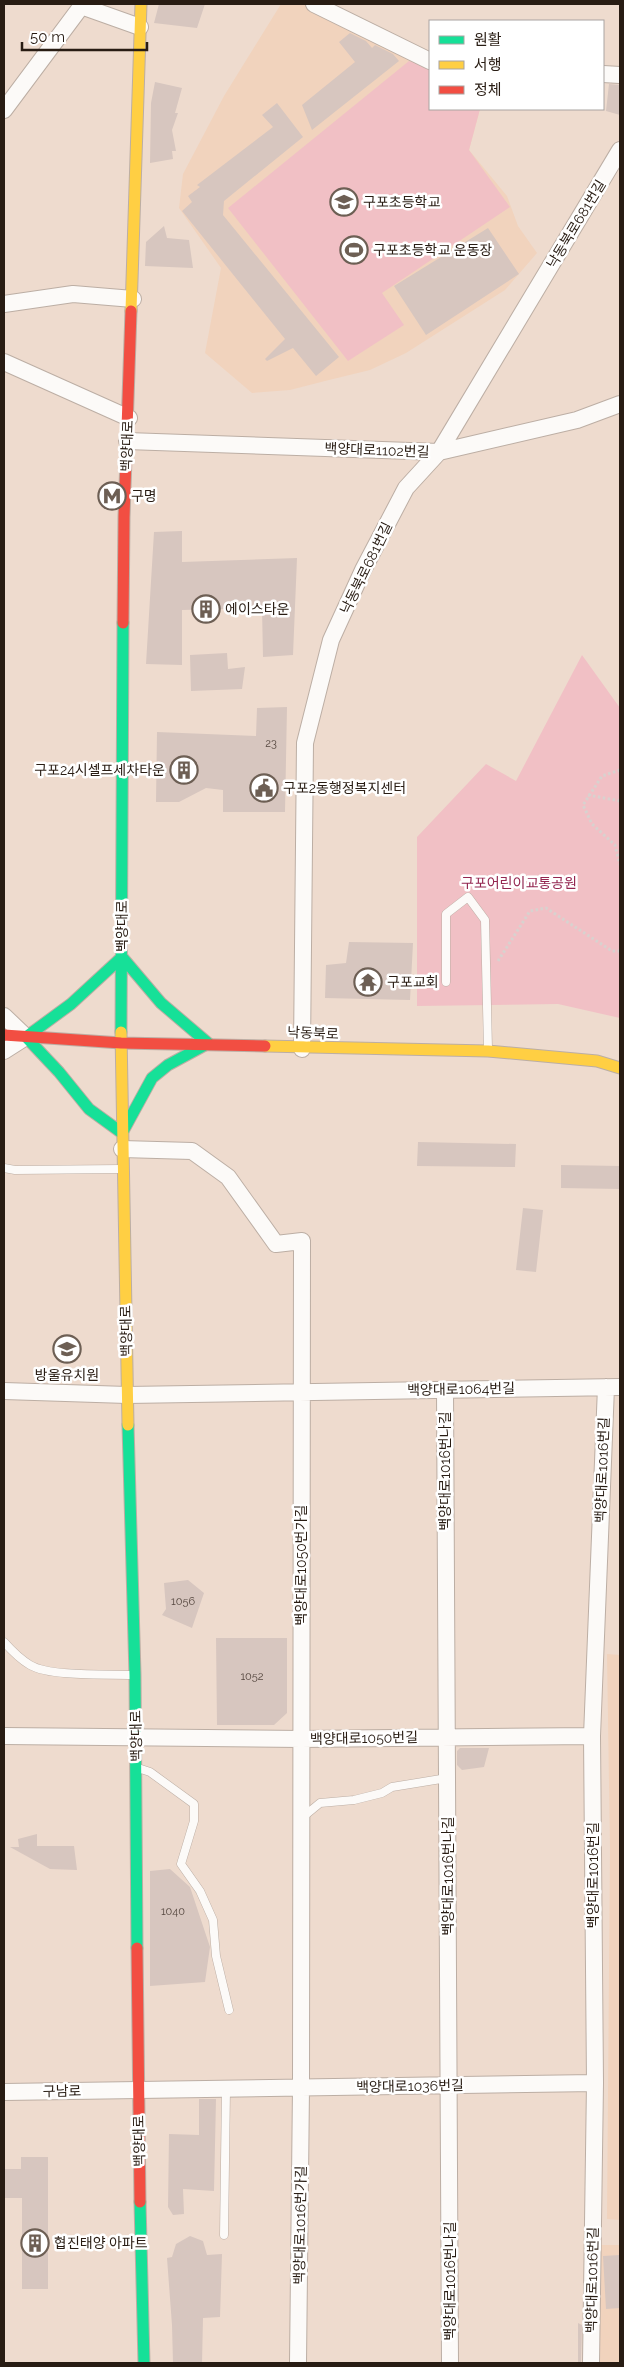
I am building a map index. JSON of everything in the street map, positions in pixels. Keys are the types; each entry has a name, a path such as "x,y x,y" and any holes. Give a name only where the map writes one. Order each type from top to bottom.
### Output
{"main road":[{"name":"백양대로","path":"141,4 122,684 121,1043 127,1395 136,1675 138,2090 144,2363"},
{"path":"122,957 160,1003 208,1044 168,1065 152,1078 122,1133 88,1109 59,1072 26,1037 66,1008 85,992 104,970 122,957"},
{"name":"낙동북로","path":"4,1035 121,1043 488,1051 597,1060 620,1068"}],"street":[{"path":"314,4 429,60"},
{"path":"4,110 82,5 140,27"},
{"path":"604,74 620,75"},
{"name":"낙동북로681번길","path":"302,1048 306,743 331,640 363,570 406,488 439,452 620,150"},
{"path":"4,304 73,294 133,299"},
{"path":"4,362 129,418"},
{"name":"백양대로1102번길","path":"128,441 439,452 577,420 620,404"},
{"path":"4,1016 26,1037 4,1051"},
{"path":"122,1149 192,1150 228,1177 276,1244 302,1241 301,1392"},
{"name":"백양대로1064번길","path":"4,1391 127,1395 613,1387"},
{"name":"백양대로1016번길","path":"591,2363 595,2083 592,1736 613,1387"},
{"name":"백양대로1016번나길","path":"445,1390 450,2363"},
{"name":"백양대로1050번가길","path":"301,1392 301,1818"},
{"name":"백양대로1050번길","path":"4,1736 301,1739 592,1736"},
{"name":"백양대로1016번가길","path":"298,2363 301,1818"},
{"name":"백양대로1036번길","path":"120,2090 595,2083"},
{"name":"구남로","path":"4,2092 120,2090"}],"lane":[{"path":"446,982 446,914 468,897 485,920 488,1051"},
{"path":"4,1168 15,1170 122,1169"},
{"path":"4,1642 17,1656 31,1666 38,1668 52,1671 136,1675"},
{"path":"136,1768 150,1772 186,1796 194,1804 194,1822 181,1864 200,1891 213,1920 216,1956 229,2010"},
{"path":"301,1818 320,1803 354,1800 382,1793 392,1787 447,1778"},
{"path":"224,2235 226,2089"}],"path":[{"path":"620,770 602,776 588,794 583,805 592,824 615,845 620,865"},
{"path":"588,794 620,801"},
{"path":"485,983 530,911 546,908 612,951 620,951"}],"shaded area":[{"name":"구포초등학교","path":"281,4 310,4 429,63 429,110 480,110 469,150 507,196 518,226 537,253 505,290 406,353 370,370 290,390 252,393 205,353 221,268 179,208 183,174 224,96"},
{"path":"607,1654 620,1655 620,2220 607,2219 610,1848"},
{"path":"597,2245 620,2245 620,2363 596,2363"}],"green space":[{"name":"구포초등학교 운동장","path":"409,61 429,67 429,110 480,110 469,150 510,207 382,293 404,325 348,361 228,208"},
{"name":"구포어린이교통공원","path":"582,655 620,708 620,1018 558,1004 417,1006 417,837 486,764 516,781"}],"building":[{"path":"159,4 205,4 197,28 154,23"},
{"path":"350,33 366,41 372,48 375,45 393,54 399,61 312,130 302,105 355,62 339,42"},
{"path":"155,82 182,88 175,113 178,113 172,130 176,151 172,151 173,159 150,163 151,103"},
{"path":"609,84 620,85 620,115 606,111"},
{"path":"277,103 303,137 224,201 223,215 339,357 316,376 293,348 267,361 265,359 285,339 182,211 192,202 188,196 200,187 197,185 273,127 262,115"},
{"path":"164,226 167,238 189,240 193,268 145,266 146,242"},
{"path":"488,228 519,274 426,335 394,286"},
{"name":"에이스타운","path":"182,531 182,562 297,558 293,655 263,657 262,608 182,610 182,665 146,664 154,532"},
{"path":"227,653 228,669 245,667 242,689 191,691 190,655"},
{"path":"287,707 285,812 223,812 223,790 206,788 179,802 156,802 157,732 256,736 257,708"},
{"name":"구포교회","path":"349,942 413,943 410,1000 325,998 326,965 346,963"},
{"path":"418,1142 516,1144 515,1167 417,1166"},
{"path":"561,1165 620,1166 620,1189 561,1188"},
{"path":"523,1208 543,1210 536,1272 516,1270"},
{"path":"188,1580 204,1593 192,1628 162,1615 166,1609 164,1583"},
{"path":"216,1638 287,1638 287,1713 274,1725 217,1725"},
{"path":"460,1748 489,1748 484,1767 462,1770 457,1765 457,1751"},
{"path":"37,1834 37,1846 74,1846 77,1870 50,1869 10,1847 19,1847 18,1839"},
{"path":"170,1869 190,1887 210,1947 205,1982 150,1986 150,1871"},
{"path":"199,2099 216,2099 214,2191 183,2189 184,2214 173,2215 168,2207 169,2134 199,2135"},
{"name":"협진태양 아파트","path":"21,2157 48,2157 48,2289 22,2289 22,2198 4,2198 4,2169 21,2169"},
{"path":"190,2236 203,2241 207,2255 222,2254 220,2317 203,2318 202,2363 173,2363 167,2258 172,2257 176,2244"},
{"path":"620,2255 620,2308 606,2309 603,2256"},
{"path":"578,2323 582,2325 581,2363 578,2363"}],"traffic: fast":[{"path":"121,1032 123,623"},
{"path":"122,957 161,1003 209,1044"},
{"path":"26,1037 71,1004 122,957"},
{"path":"26,1037 59,1072 89,1109 122,1133"},
{"path":"122,1133 152,1078 168,1065 205,1045"},
{"path":"128,1425 135,1675 137,1948"},
{"path":"140,2202 144,2363"}],"traffic: slow":[{"path":"131,311 141,4"},
{"path":"121,1032 128,1425"},
{"path":"265,1046 488,1051 597,1061 620,1068"}],"traffic: jam":[{"path":"123,623 124,517 131,311"},
{"path":"4,1035 121,1043 265,1046"},
{"path":"137,1948 140,2202"}],"place":[{"name":"구포초등학교","path":"344,202"},
{"name":"구포초등학교 운동장","path":"354,250"},
{"name":"구명","path":"112,496"},
{"name":"에이스타운","path":"206,609"},
{"name":"구포24시셀프세차타운","path":"184,770"},
{"name":"구포2동행정복지센터","path":"264,788"},
{"name":"구포교회","path":"368,982"},
{"name":"방울유치원","path":"67,1349"},
{"name":"협진태양 아파트","path":"35,2243"}]}
